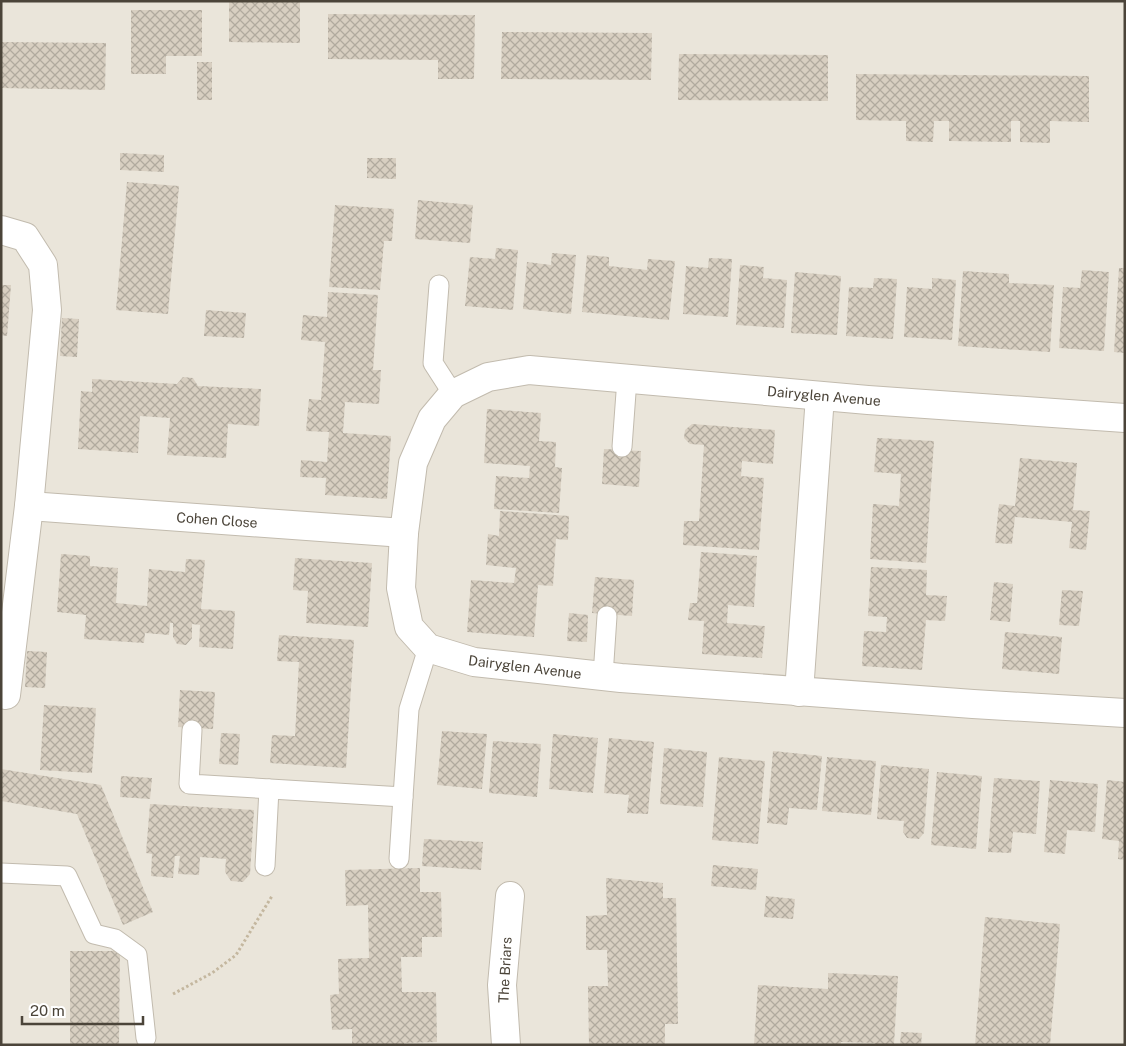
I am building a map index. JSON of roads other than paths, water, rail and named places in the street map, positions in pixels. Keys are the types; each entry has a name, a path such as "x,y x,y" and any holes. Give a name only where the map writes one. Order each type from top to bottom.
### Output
{"street":[{"path":"1,230 25,238 43,265 47,310 29,506 6,695"},
{"name":"Dairyglen Avenue","path":"1125,418 878,401 529,370 488,376 453,394 432,419 414,463 404,533 401,588 409,627 428,648 474,662 603,676 799,692 1125,714"},
{"path":"799,692 820,396"},
{"name":"Cohen Close","path":"29,506 404,533"},
{"name":"The Briars","path":"506,1045 502,985 510,896"}],"lane":[{"path":"439,285 434,363 453,394"},
{"path":"622,447 627,379"},
{"path":"603,676 607,616"},
{"path":"399,859 409,709 428,648"},
{"path":"192,730 189,784 403,797"},
{"path":"265,866 269,789"},
{"path":"1,873 68,876 94,934 115,939 137,955 146,1038"}]}
